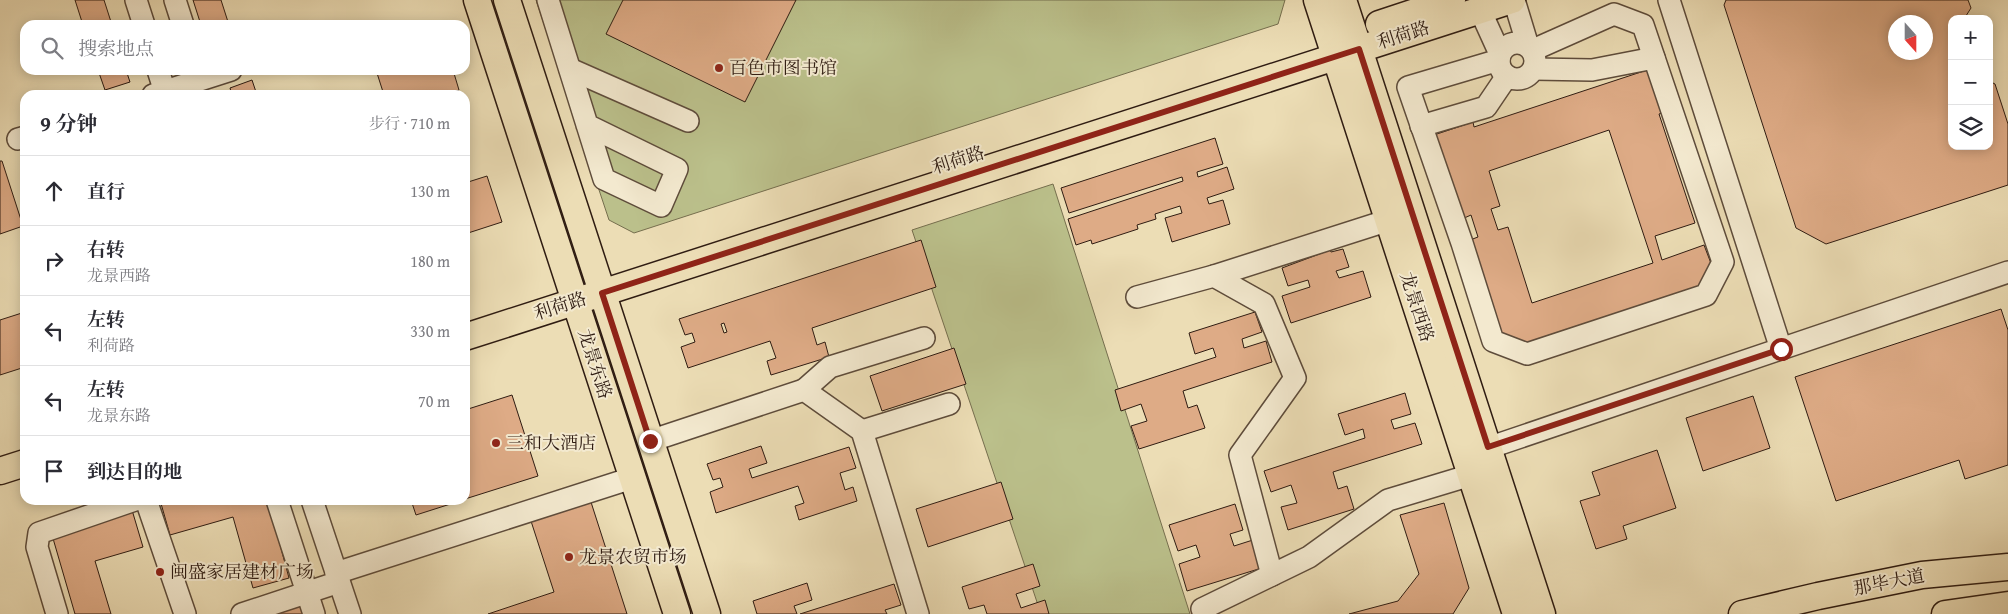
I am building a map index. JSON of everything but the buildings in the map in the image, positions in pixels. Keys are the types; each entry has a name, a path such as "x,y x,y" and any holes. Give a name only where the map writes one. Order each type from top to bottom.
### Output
{"main road":[{"name":"龙景东路","path":"477,0 677,614"},
{"name":"龙景东路","path":"507,0 706,614"},
{"name":"龙景西路","path":"1317,0 1344,45 1475,459 1516,614"},
{"name":"龙景西路","path":"1343,0 1344,45 1388,220 1475,459 1542,614"},
{"name":"利荷路","path":"1344,45 1452,0"},
{"name":"利荷路","path":"470,335 600,285 1344,45 1513,0"},
{"name":"利荷路","path":"470,319 573,294"},
{"path":"0,471 20,465"},
{"path":"0,487 20,481"},
{"name":"那毕大道","path":"1744,614 1818,596 1922,575 2008,567"},
{"path":"1945,614 2008,605"}],"street":[{"path":"136,0 142,20"},
{"path":"175,0 181,20"},
{"path":"548,0 587,124"},
{"path":"1480,10 1502,63 1518,79 1524,78 1531,55 1513,0"},
{"path":"1669,0 1781,349"},
{"path":"1502,63 1408,87 1493,341 1527,354 1706,295 1723,262 1643,25 1614,14 1531,55"},
{"path":"1421,126 1486,107 1502,63 1504,48 1515,42 1531,55 1592,70 1654,58"},
{"path":"570,69 688,121"},
{"path":"159,75 160,90"},
{"path":"174,90 218,75"},
{"path":"1137,297 1214,276 1388,220"},
{"path":"1202,609 1309,557 1388,500 1475,459 1781,349 2008,272"},
{"path":"1214,276 1264,304 1295,378 1240,455 1272,575"},
{"path":"650,441 804,390 830,367 924,338"},
{"path":"804,390 862,431 918,614"},
{"path":"862,431 948,404"},
{"path":"242,614 307,593 338,578 632,478"},
{"path":"57,614 37,547 39,533 120,505"},
{"path":"148,505 185,614"},
{"path":"279,505 314,614"},
{"path":"314,505 350,614"}],"green space":[{"path":"536,0 1285,0 1278,24 634,233 609,220"},
{"path":"1053,184 1190,614 1041,614 912,230"}],"place":[{"name":"百色市图书馆","path":"719,68"},
{"name":"三和大酒店","path":"496,443"},
{"name":"龙景农贸市场","path":"569,557"},
{"name":"闽盛家居建材广场","path":"160,572"}],"route":[{"path":"650,441 602,293 1359,49 1488,447 1781,349"}]}
